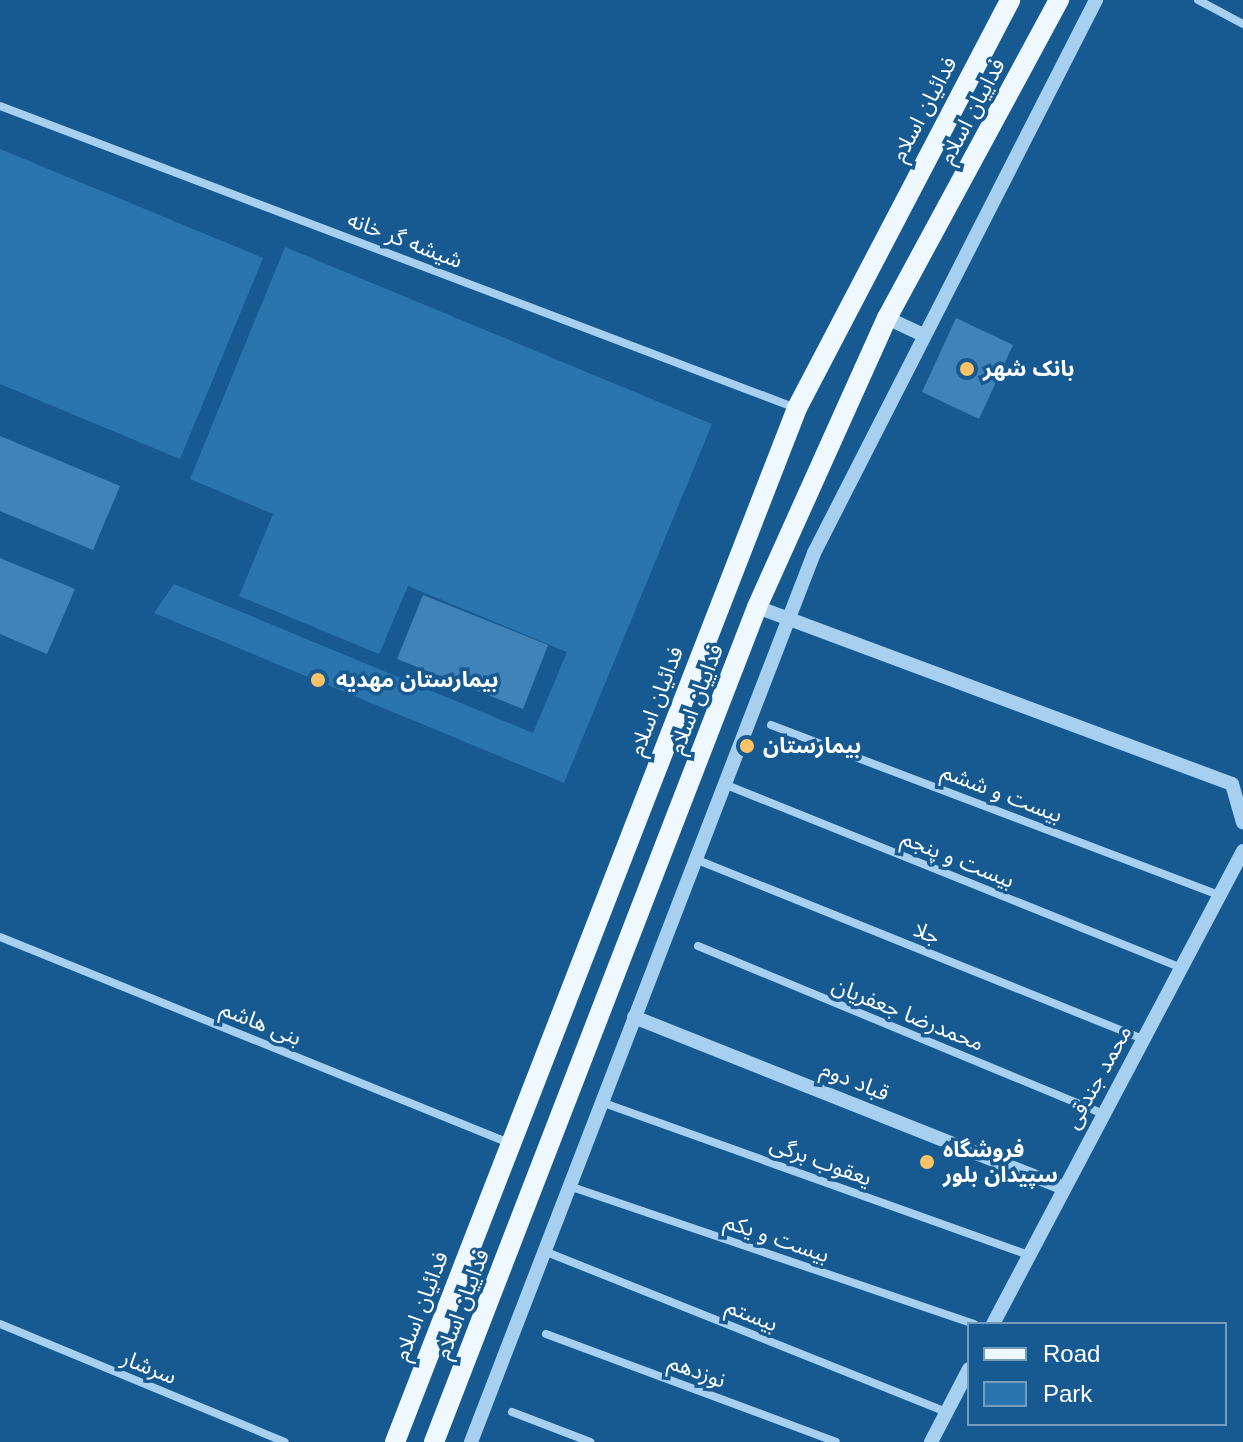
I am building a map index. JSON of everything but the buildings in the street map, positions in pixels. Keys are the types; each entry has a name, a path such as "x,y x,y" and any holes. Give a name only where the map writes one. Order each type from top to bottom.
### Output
{"main road":[{"name":"فدائیان اسلام","path":"395,1442 797,408 1010,0"},
{"name":"فداییان اسلام","path":"434,1442 757,607 887,318 1059,0"}],"street":[{"path":"471,1442 787,619 922,334 1096,0"},
{"path":"1198,0 1243,24"},
{"name":"شیشه گر خانه","path":"0,106 797,408"},
{"path":"887,318 922,334"},
{"path":"757,607 1232,784 1243,822"},
{"name":"بیست و ششم","path":"771,725 1219,895"},
{"name":"بیست و پنجم","path":"723,784 1180,967"},
{"name":"محمد جندقی","path":"994,1322 1061,1187 1145,1040 1180,967 1243,851"},
{"name":"جلا","path":"694,859 1145,1040"},
{"name":"بنی هاشم","path":"0,937 509,1143"},
{"name":"محمدرضا جعفریان","path":"698,946 1104,1115"},
{"name":"قباد دوم","path":"634,1017 1061,1187"},
{"name":"یعقوب برگی","path":"601,1102 1029,1255"},
{"name":"بیست و یکم","path":"569,1186 968,1322"},
{"name":"بیستم","path":"544,1251 947,1412"},
{"name":"سرشار","path":"0,1324 285,1442"},
{"name":"نوزدهم","path":"546,1334 836,1442"},
{"path":"931,1442 967,1373"},
{"path":"512,1412 590,1442"}],"green space":[{"path":"0,149 263,258 180,459 0,384"},
{"path":"285,247 712,424 564,783 154,613 174,584 533,733 567,652 408,586 379,654 239,596 273,514 190,479"}],"place":[{"name":"بانک شهر","path":"967,369"},
{"name":"بیمارستان مهدیه","path":"318,680"},
{"name":"بیمارستان","path":"747,746"},
{"name":"فروشگاه سپیدان بلور","path":"927,1162"}]}
